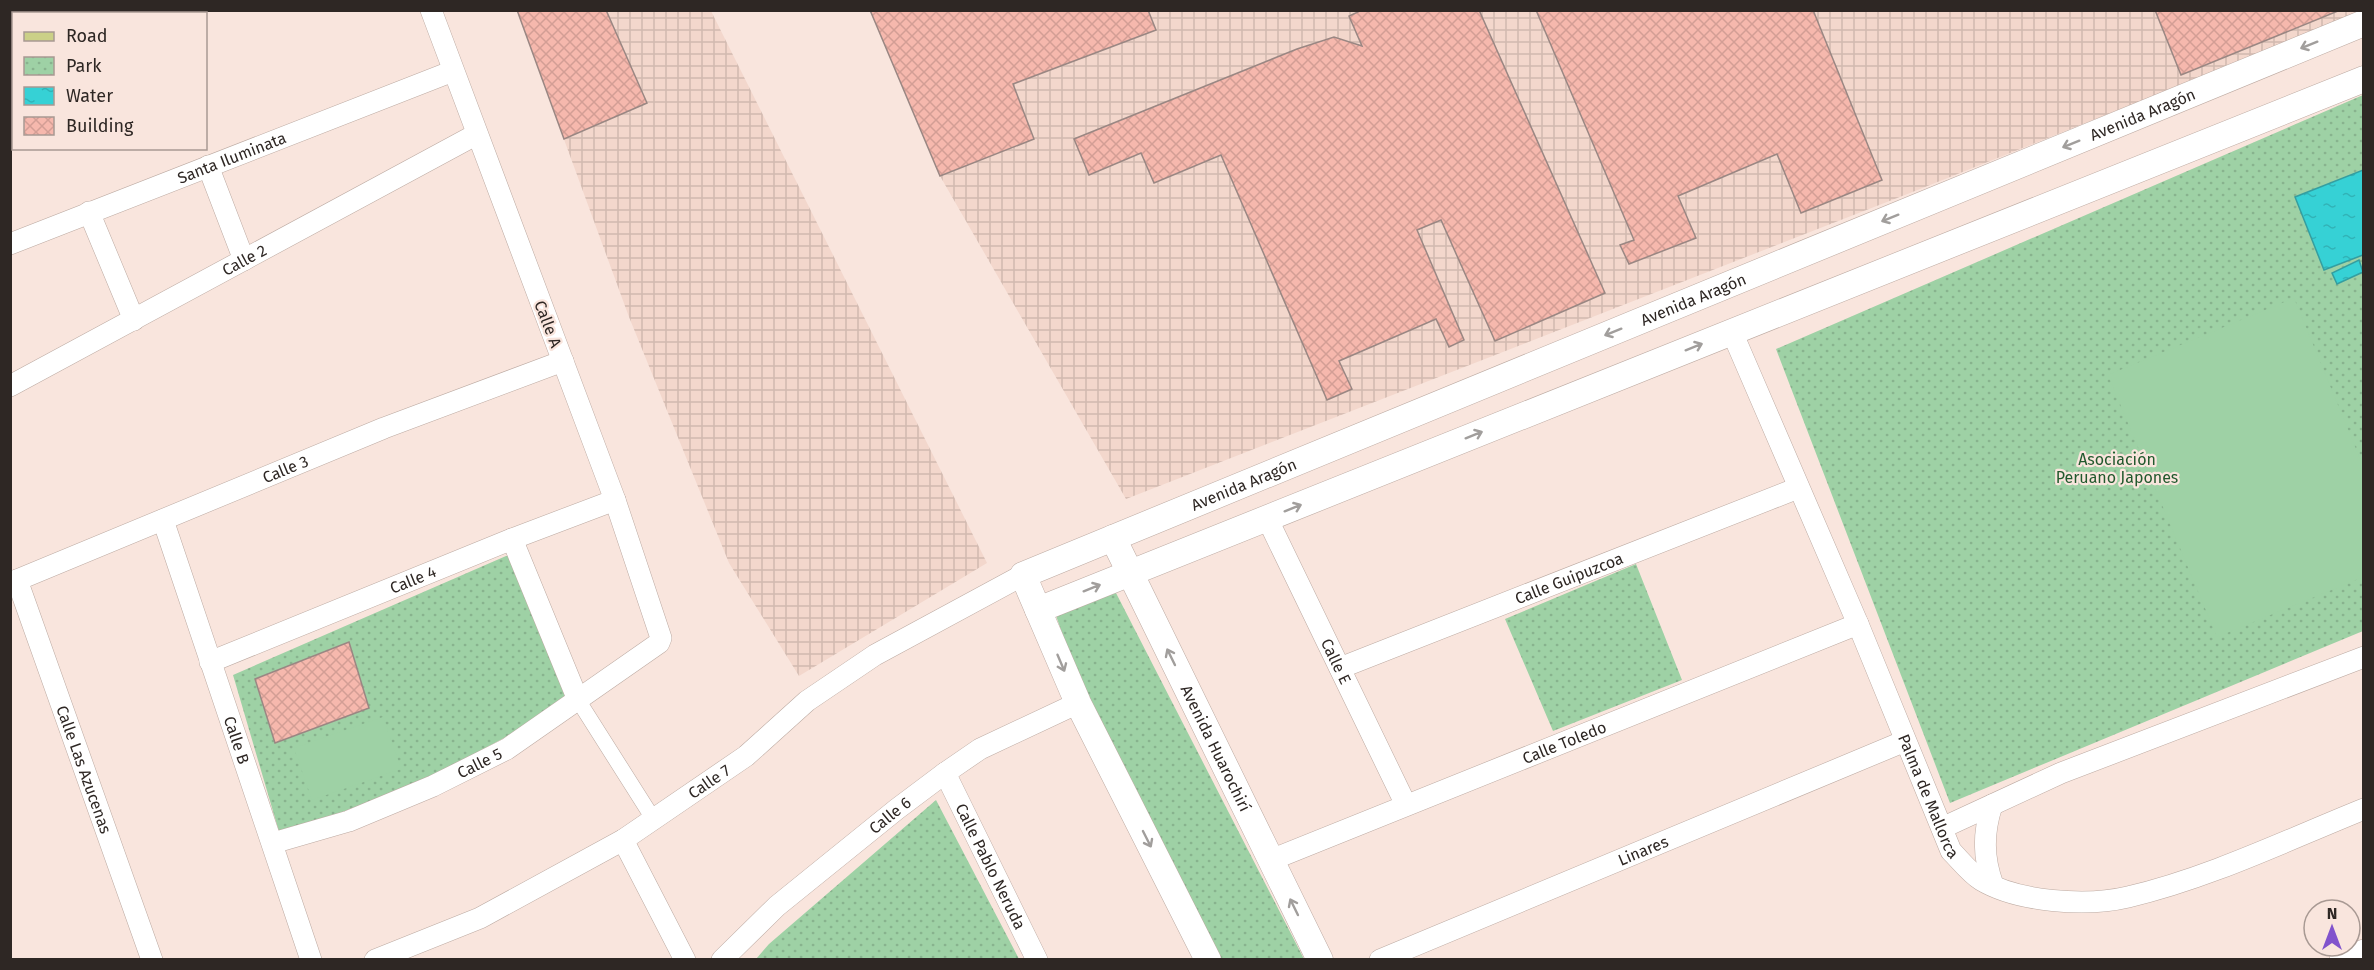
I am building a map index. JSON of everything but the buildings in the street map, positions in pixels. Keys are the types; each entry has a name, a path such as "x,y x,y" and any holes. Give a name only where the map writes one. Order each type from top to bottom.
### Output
{"street":[{"name":"Calle A","path":"431,10 615,500 661,638"},
{"name":"Avenida Aragón","path":"1023,575 2364,23"},
{"name":"Santa Iluminata","path":"10,244 453,71"},
{"path":"1038,610 2364,79"},
{"name":"Calle 2","path":"10,386 477,134"},
{"path":"208,166 244,260"},
{"path":"89,212 134,320"},
{"name":"Palma de Mallorca","path":"1731,332 1858,624 1951,851 1980,879 2028,898 2076,902 2126,898 2195,878 2364,809"},
{"name":"Calle 3","path":"14,582 384,429 563,361"},
{"name":"Calle Guipuzcoa","path":"1340,668 1798,488"},
{"name":"Calle 4","path":"210,662 512,539 615,500"},
{"name":"Calle E","path":"1267,518 1406,805"},
{"name":"Calle B","path":"163,520 311,960"},
{"name":"Avenida Huarochirí","path":"1113,537 1320,960"},
{"path":"512,539 578,700 654,820"},
{"path":"1023,575 1078,703 1208,960"},
{"name":"Calle 7","path":"375,960 480,918 623,840 746,756 807,701 875,654 1023,575"},
{"name":"Calle Las Azucenas","path":"14,582 152,960"},
{"name":"Calle Toledo","path":"1271,860 1858,624"},
{"name":"Calle 5","path":"273,843 349,821 433,786 507,749 659,643 661,638"},
{"path":"1942,828 2061,773 2364,657"},
{"name":"Calle 6","path":"722,960 777,906 945,773 980,749 1078,703"},
{"name":"Linares","path":"1380,960 1905,741"},
{"name":"Calle Pablo Neruda","path":"945,773 1037,960"},
{"path":"1992,805 1984,835 1985,855 1993,885"},
{"path":"623,840 685,960"},
{"path":"2340,960 2364,950"}],"shaded area":[{"path":"2363,10 2364,12 1910,193 1126,499 940,176 870,11"},
{"path":"517,11 711,11 987,563 799,676 729,563 629,317"}],"green space":[{"name":"Asociación Peruano Japones","path":"2363,95 2363,631 1950,803 1776,349"},
{"path":"2294,298 2363,466 2363,577 2217,637 2108,375"},
{"path":"506,556 513,556 571,695 513,733 421,783 280,835 233,675"},
{"path":"1636,564 1682,680 1553,731 1505,619"},
{"path":"1116,593 1304,959 1220,959 1087,704 1054,610"},
{"path":"383,717 401,769 312,800 294,748"},
{"path":"936,800 1019,959 756,959 769,944"}],"water":[{"path":"2363,170 2363,255 2324,270 2295,197"},
{"path":"2359,260 2363,272 2337,284 2332,273"}]}
